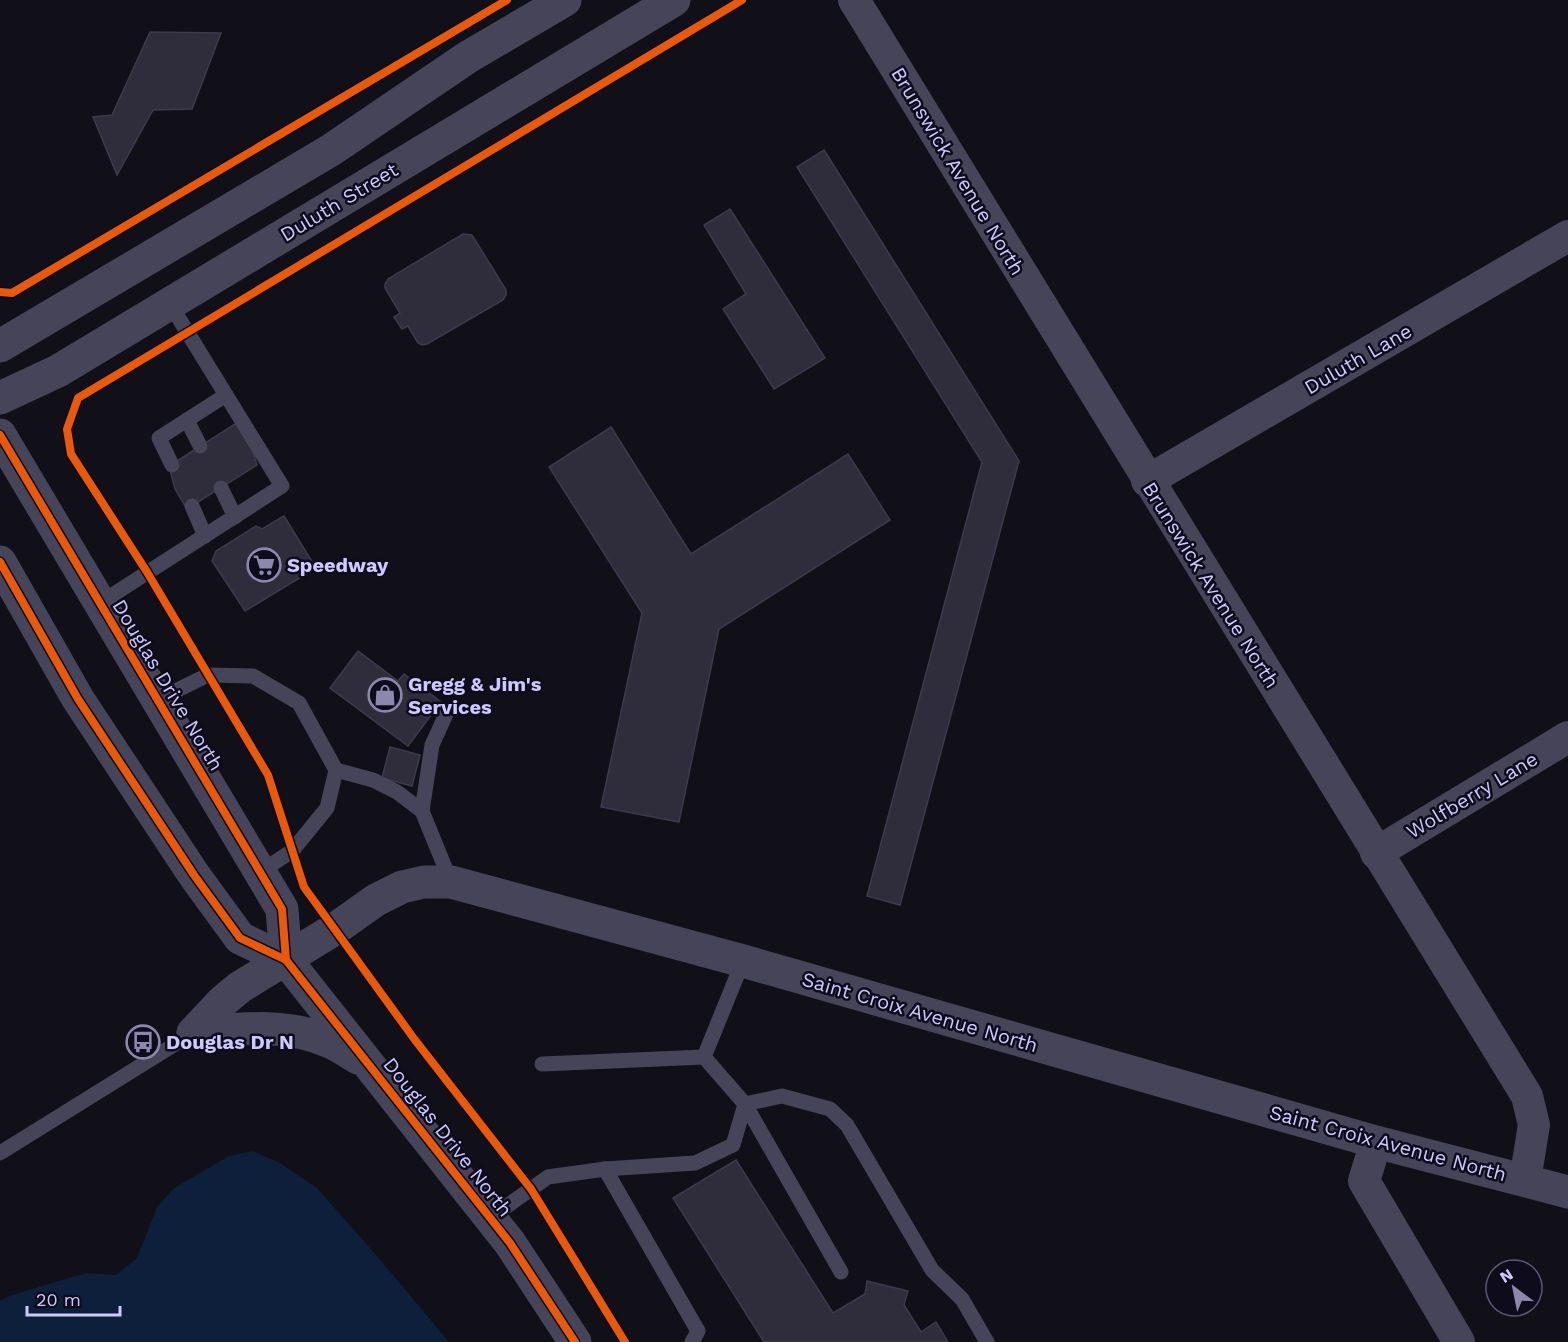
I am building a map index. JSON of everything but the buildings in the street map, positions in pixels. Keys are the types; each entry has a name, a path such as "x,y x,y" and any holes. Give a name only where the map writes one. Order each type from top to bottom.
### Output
{"street":[{"path":"0,346 331,150 468,57 565,0"},
{"name":"Duluth Street","path":"0,398 58,371 674,0"},
{"name":"Brunswick Avenue North","path":"854,0 1527,1096 1534,1125 1525,1180"},
{"name":"Duluth Lane","path":"1148,481 1568,236"},
{"name":"Douglas Drive North","path":"0,435 282,909 286,960"},
{"name":"Douglas Drive North","path":"0,562 78,699 194,875 240,938 286,960 490,1218 521,1260 575,1342"},
{"name":"Wolfberry Lane","path":"1376,853 1568,737"},
{"name":"Saint Croix Avenue North","path":"193,1034 222,1002 240,987 286,960 376,900 402,887 424,882 451,882 743,961 1376,1142 1568,1192"},
{"path":"193,1034 260,1028 291,1030 330,1042 370,1065"},
{"path":"1376,1142 1364,1181 1459,1342"}],"lane":[{"path":"100,603 282,486 170,304"},
{"path":"172,465 159,438 226,395"},
{"path":"187,420 200,446"},
{"path":"221,488 235,517"},
{"path":"192,506 205,536"},
{"path":"157,700 208,675 254,676 299,703 336,770 327,808 292,851 260,872"},
{"path":"422,811 432,746 448,710"},
{"path":"336,770 381,784 397,792 422,811 451,882"},
{"path":"704,1057 743,961"},
{"path":"0,1153 193,1034"},
{"path":"542,1064 704,1057"},
{"path":"704,1057 745,1104 841,1272"},
{"path":"745,1104 782,1096 830,1109 847,1125 932,1270 962,1299 987,1342"},
{"path":"490,1218 548,1177 605,1168 696,1163 733,1145 745,1104"},
{"path":"605,1168 695,1336"}],"water":[{"path":"252,1151 280,1163 317,1188 449,1342 0,1342 0,1301 12,1295 86,1273 116,1275 137,1258 157,1207 174,1188 229,1156"}],"cycle path":[{"path":"0,292 12,293 507,0"},
{"path":"625,1342 531,1189 415,1040 304,887 268,775 147,572 71,454 67,429 78,398 742,0"},
{"path":"0,435 282,909 286,960"},
{"path":"0,562 78,699 194,875 240,938 286,960 510,1243 575,1342"}],"place":[{"name":"Speedway","path":"264,565"},
{"name":"Gregg & Jim's Services","path":"385,695"},
{"name":"Douglas Dr N","path":"143,1042"}]}
